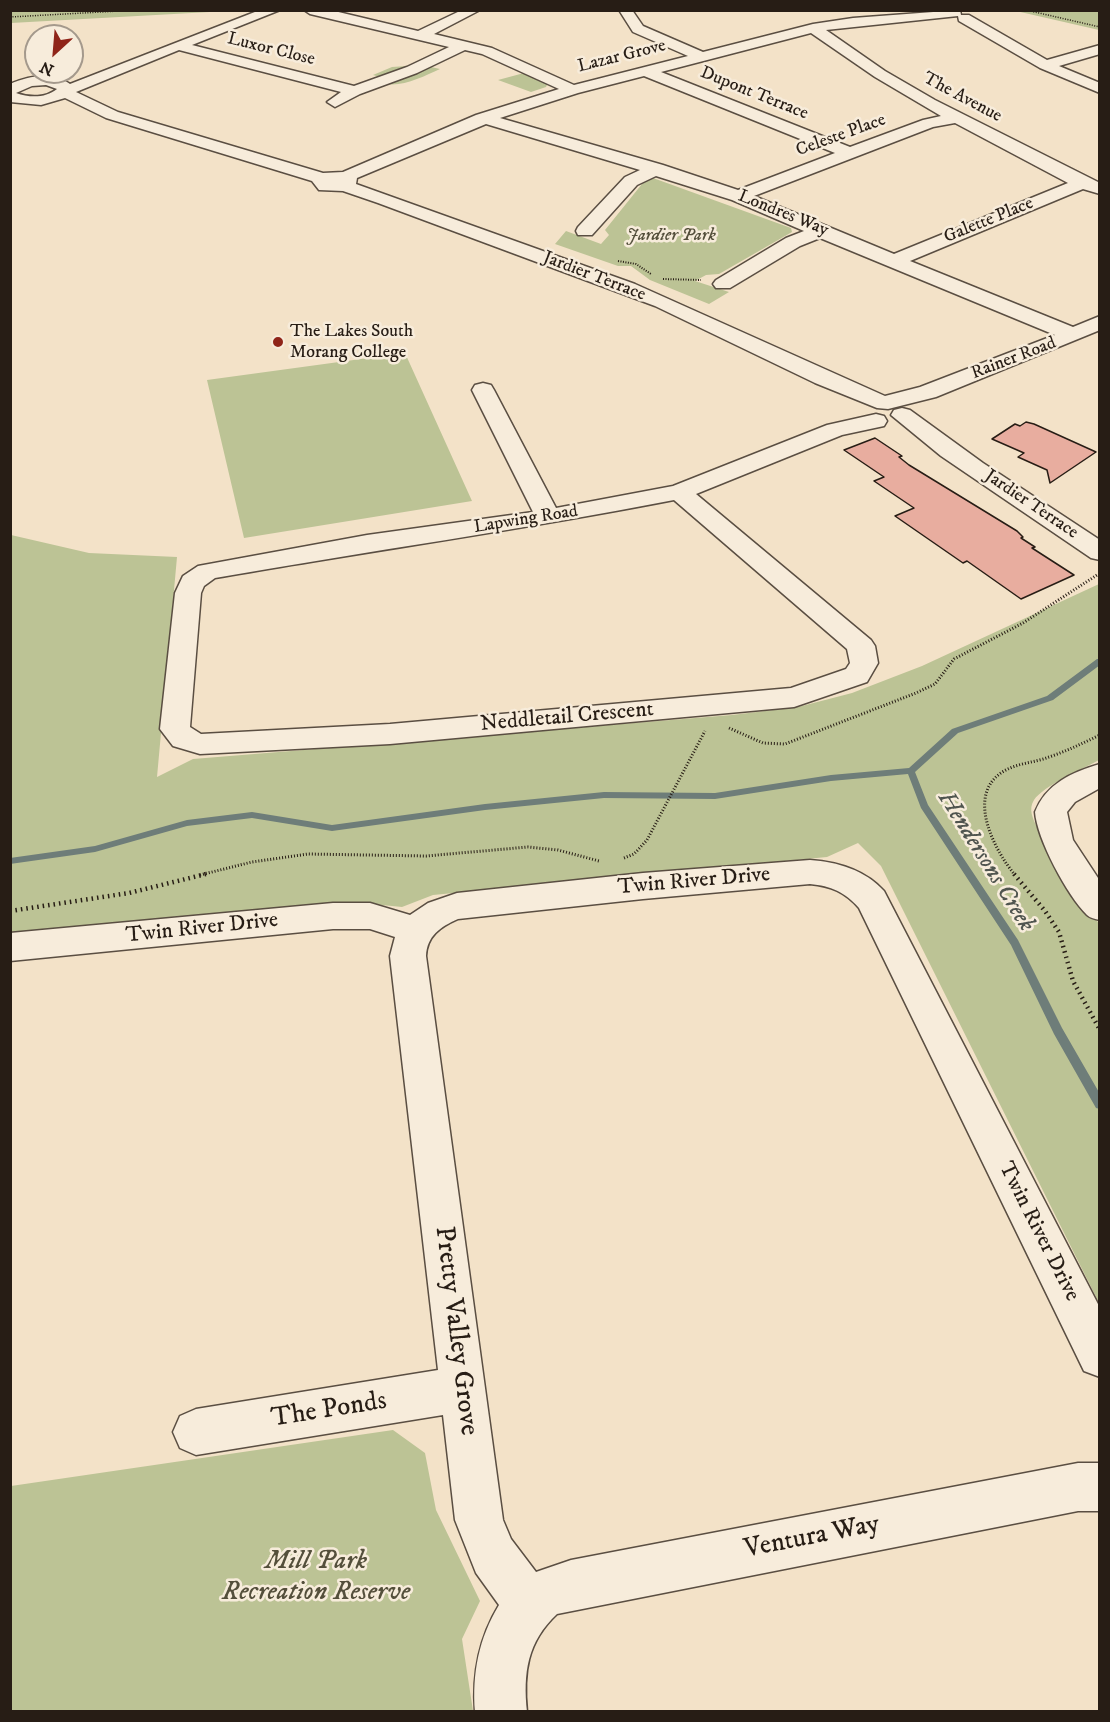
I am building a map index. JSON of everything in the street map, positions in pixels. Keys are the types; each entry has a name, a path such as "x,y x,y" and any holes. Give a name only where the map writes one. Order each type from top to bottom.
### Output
{"street":[{"path":"310,10 487,51 573,90"},
{"path":"421,35 474,10"},
{"path":"625,10 638,29 703,57"},
{"path":"10,105 53,98 86,81 269,12"},
{"path":"964,14 1045,65 1100,89"},
{"name":"Lazar Grove","path":"345,181 482,118 573,90 813,28 853,22 964,14"},
{"name":"The Avenue","path":"813,28 880,74 955,118 1082,183 1100,189"},
{"path":"326,106 355,91 412,70 464,45"},
{"name":"Luxor Close","path":"177,46 355,91"},
{"path":"1045,65 1100,49"},
{"path":"84,72 143,59"},
{"name":"Dupont Terrace","path":"645,72 849,153"},
{"path":"10,90 24,84"},
{"path":"58,84 64,85 65,91"},
{"path":"65,91 112,115"},
{"path":"10,96 112,115 324,178 345,181"},
{"name":"Londres Way","path":"482,118 657,170 709,188 741,195 762,207 823,230 1074,335"},
{"name":"Celeste Place","path":"741,195 936,121 955,118"},
{"path":"585,231 631,181 657,170"},
{"name":"Jardier Terrace","path":"345,181 643,295 742,338 835,385 932,440 1036,507 1097,569"},
{"name":"Galette Place","path":"896,260 1082,183"},
{"path":"723,284 794,242 823,230"},
{"name":"Rainer Road","path":"882,411 1074,335 1100,322"},
{"path":"483,390 548,517"},
{"name":"Lapwing Road","path":"207,572 367,543 548,517 679,492 882,411"},
{"name":"Neddletail Crescent","path":"207,572 192,582 188,592 175,729 184,739 200,744 390,734 794,698 857,675 864,663 861,646 679,492"},
{"path":"1100,775 1056,799 1050,810 1050,819 1054,836 1100,907"},
{"name":"Twin River Drive","path":"10,947 333,916 384,918 416,930 426,919 440,911 457,906 643,886 810,872 825,872 848,880 866,892 872,900 1100,1355"},
{"name":"Pretty Valley Grove","path":"416,930 409,945 408,956 479,1520 493,1556 530,1605"},
{"name":"The Ponds","path":"196,1432 462,1389"},
{"name":"Ventura Way","path":"530,1605 542,1594 571,1585 1067,1489 1100,1487"},
{"path":"501,1712 499,1667 505,1644 517,1621 530,1605"}],"path":[{"path":"10,17 138,10"},
{"path":"1026,10 1100,27"},
{"path":"617,262 628,261 639,264 651,274 664,279 687,278 723,284"},
{"path":"723,727 763,743 784,744 916,693 935,684 954,659 1023,623 1097,569"},
{"path":"617,860 634,854 647,840 700,737 712,727"},
{"path":"10,911 129,893 252,862 308,854 426,856 528,847 558,850 599,861 611,861"}],"green space":[{"path":"34,10 228,11 11,23 11,12"},
{"path":"1016,11 1099,11 1099,30"},
{"path":"422,65 440,69 402,84 379,82 380,77 373,75 392,67"},
{"path":"524,73 548,83 546,87 531,92 498,80"},
{"name":"Jardier Park","path":"653,178 791,228 792,232 719,274 706,275 695,281 729,292 709,304 650,280 631,266 618,266 555,244 566,231 601,244 609,235 605,230 646,179"},
{"path":"405,353 472,501 244,538 207,380"},
{"path":"11,535 89,553 177,557 157,777 193,759 732,715 798,707 852,693 922,666 1099,584 1099,760 1046,789 1034,800 1031,810 1037,827 1099,924 1099,1303 881,866 858,843 827,857 433,895 402,907 352,902 11,936"},
{"name":"Mill Park Recreation Reserve","path":"393,1430 425,1453 436,1510 480,1601 462,1639 473,1711 11,1711 11,1486"}],"building":[{"path":"1026,422 1096,452 1050,483 1047,470 1018,457 1024,453 992,439 1015,424 1020,426"},
{"path":"875,438 902,456 899,457 909,465 1017,531 1023,537 1021,538 1035,547 1032,548 1074,575 1021,599 967,561 963,563 895,516 914,508 874,481 884,477 844,450"}],"waterway":[{"name":"Hendersons Creek","path":"911,771 955,731 1050,698 1100,661"},
{"path":"10,861 95,849 187,823 252,815 332,828 485,807 604,795 715,796 831,778 911,771"},
{"name":"Hendersons Creek","path":"911,771 924,806 1015,943 1058,1031 1100,1105"}],"place":[{"name":"The Lakes South Morang College","path":"278,342"}]}
